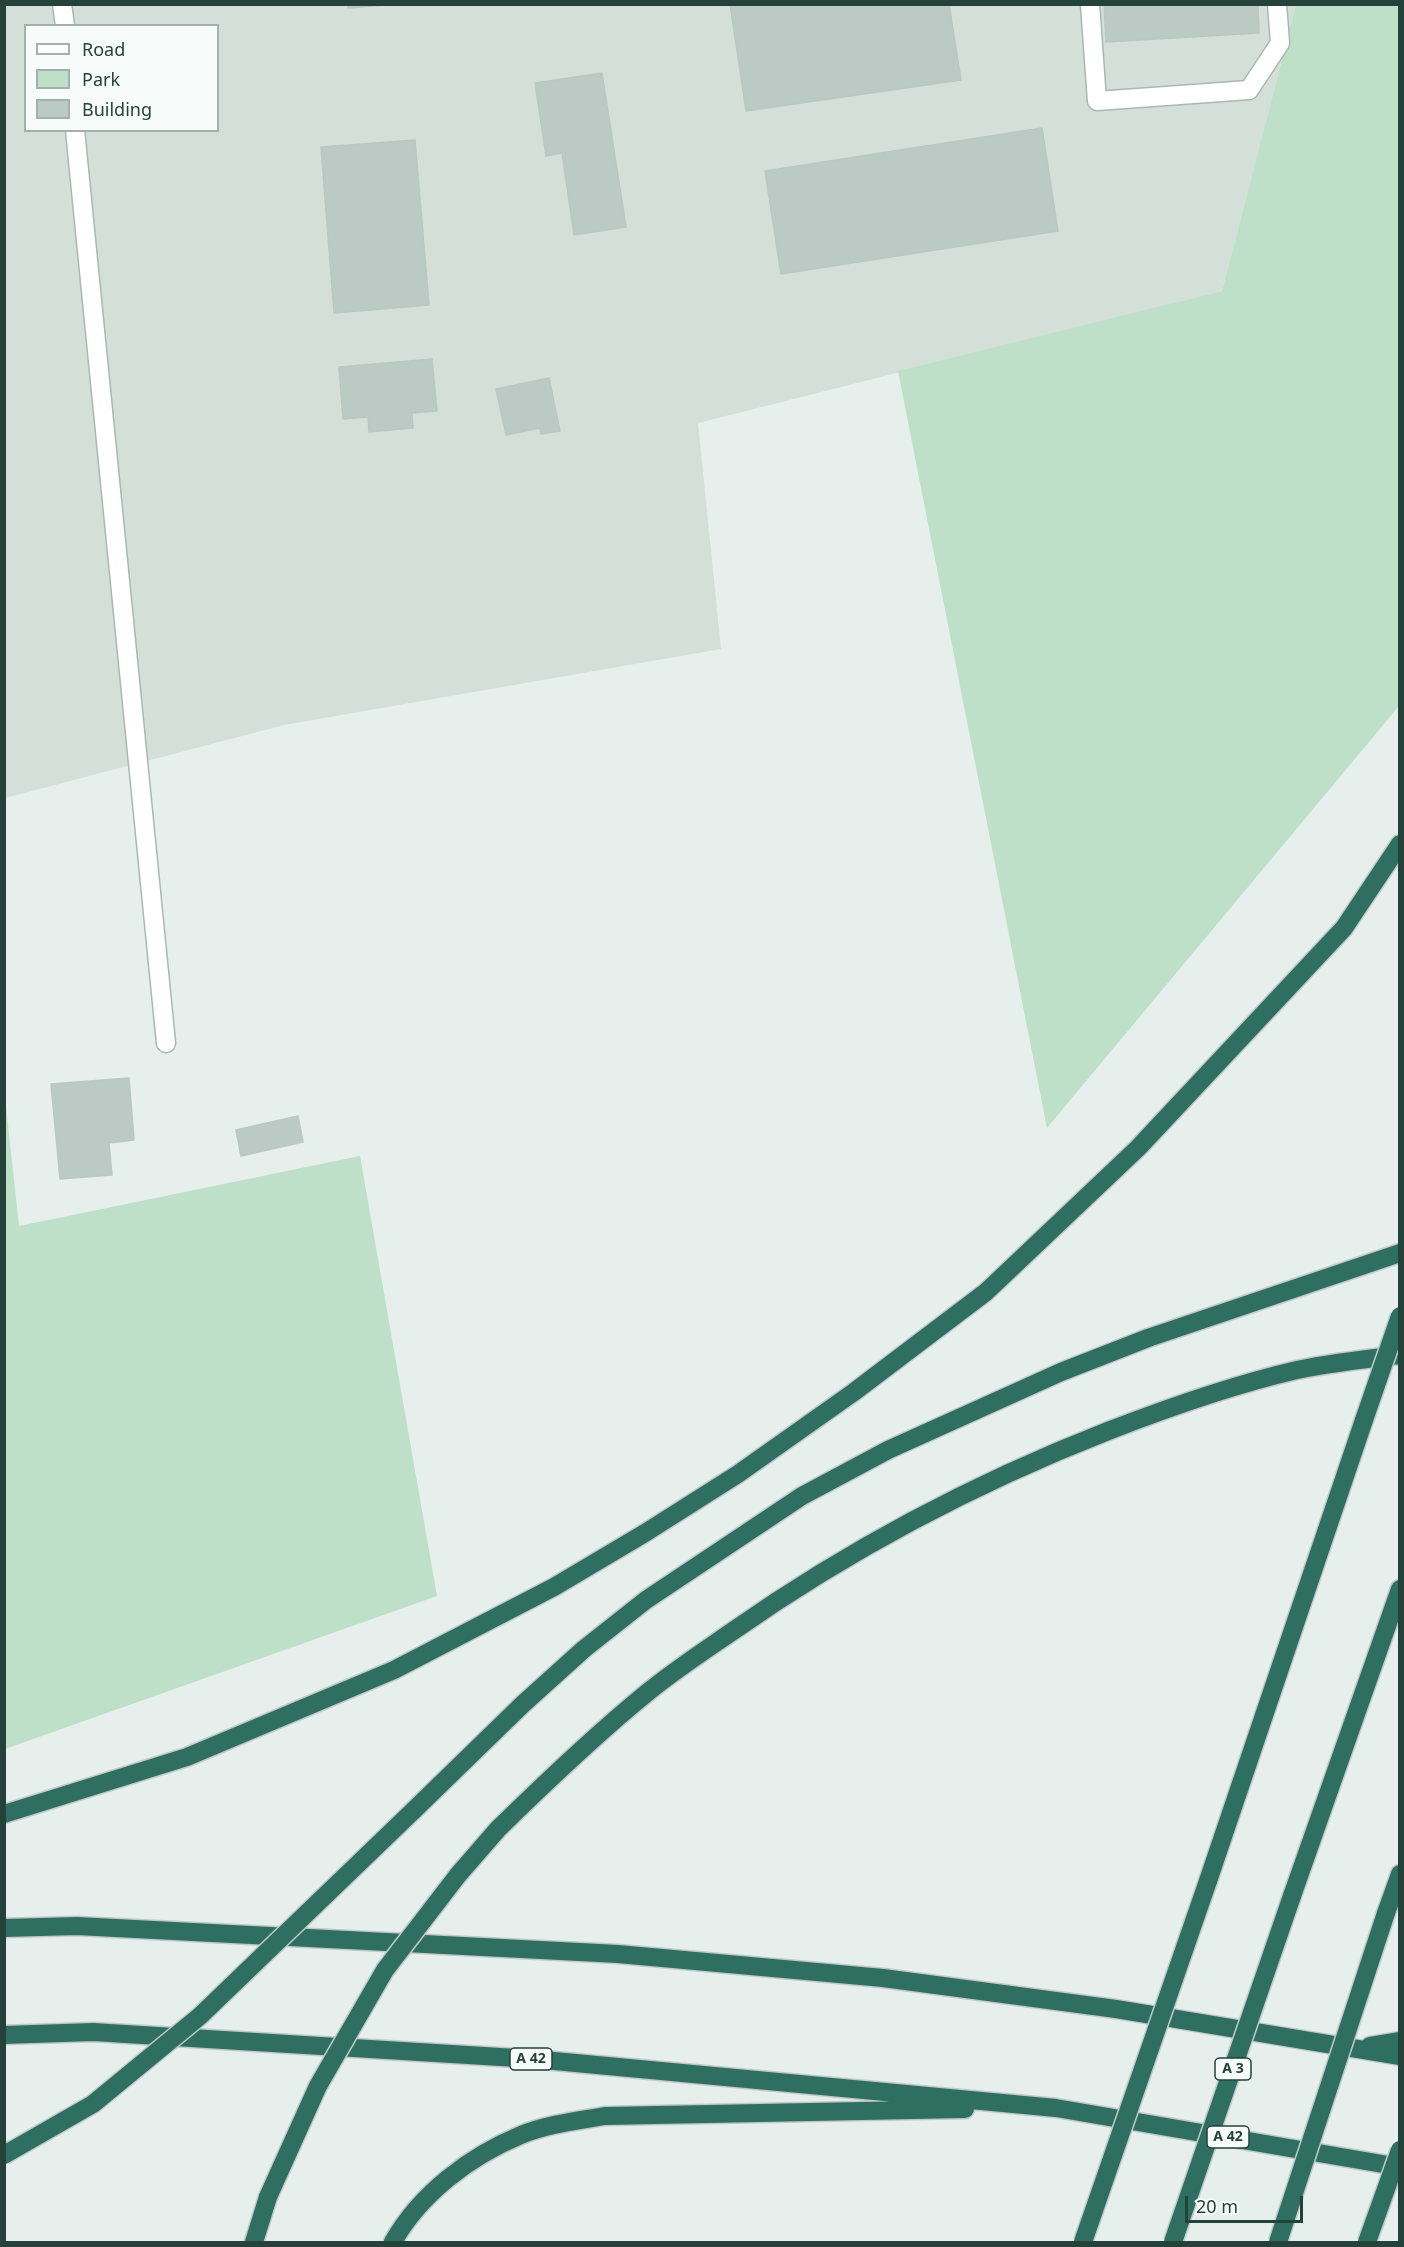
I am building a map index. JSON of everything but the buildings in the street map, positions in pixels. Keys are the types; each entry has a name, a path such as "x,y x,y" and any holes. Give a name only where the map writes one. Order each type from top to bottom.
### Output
{"highway":[{"path":"4,1814 187,1756 394,1670 554,1587 738,1474 854,1392 986,1292 1130,1156 1344,928 1400,844"},
{"path":"4,2155 93,2104 200,2016 523,1704 584,1649 646,1600 802,1496 898,1446 1061,1372 1148,1338 1400,1253"},
{"path":"1083,2242 1400,1316"},
{"path":"254,2242 268,2197 318,2086 385,1970 458,1875 498,1829 602,1731 650,1690 824,1571 972,1489 1060,1450 1148,1415 1225,1390 1297,1370 1400,1354"},
{"name":"A 3","path":"1173,2242 1400,1589"},
{"path":"1278,2242 1400,1874"},
{"path":"4,1928 77,1926 618,1954 883,1978 987,1990 1400,2056"},
{"name":"A 42","path":"4,2035 93,2032 533,2059 1056,2108 1400,2167"},
{"path":"1359,2048 1400,2041"},
{"path":"393,2242 422,2203 458,2171 486,2151 513,2139 562,2123 605,2116 1056,2108"},
{"path":"1367,2242 1400,2150"}],"lane":[{"path":"62,4 64,24"},
{"path":"1090,4 1096,101 1249,90 1280,43 1278,4"},
{"path":"75,132 166,1042"}],"shaded area":[{"path":"5,5 1296,5 1222,291 698,423 721,649 284,725 5,798"}],"green space":[{"path":"1296,5 1399,5 1399,706 1047,1128 898,371 1222,291"},
{"path":"5,1097 19,1226 360,1156 437,1596 5,1749"}]}
